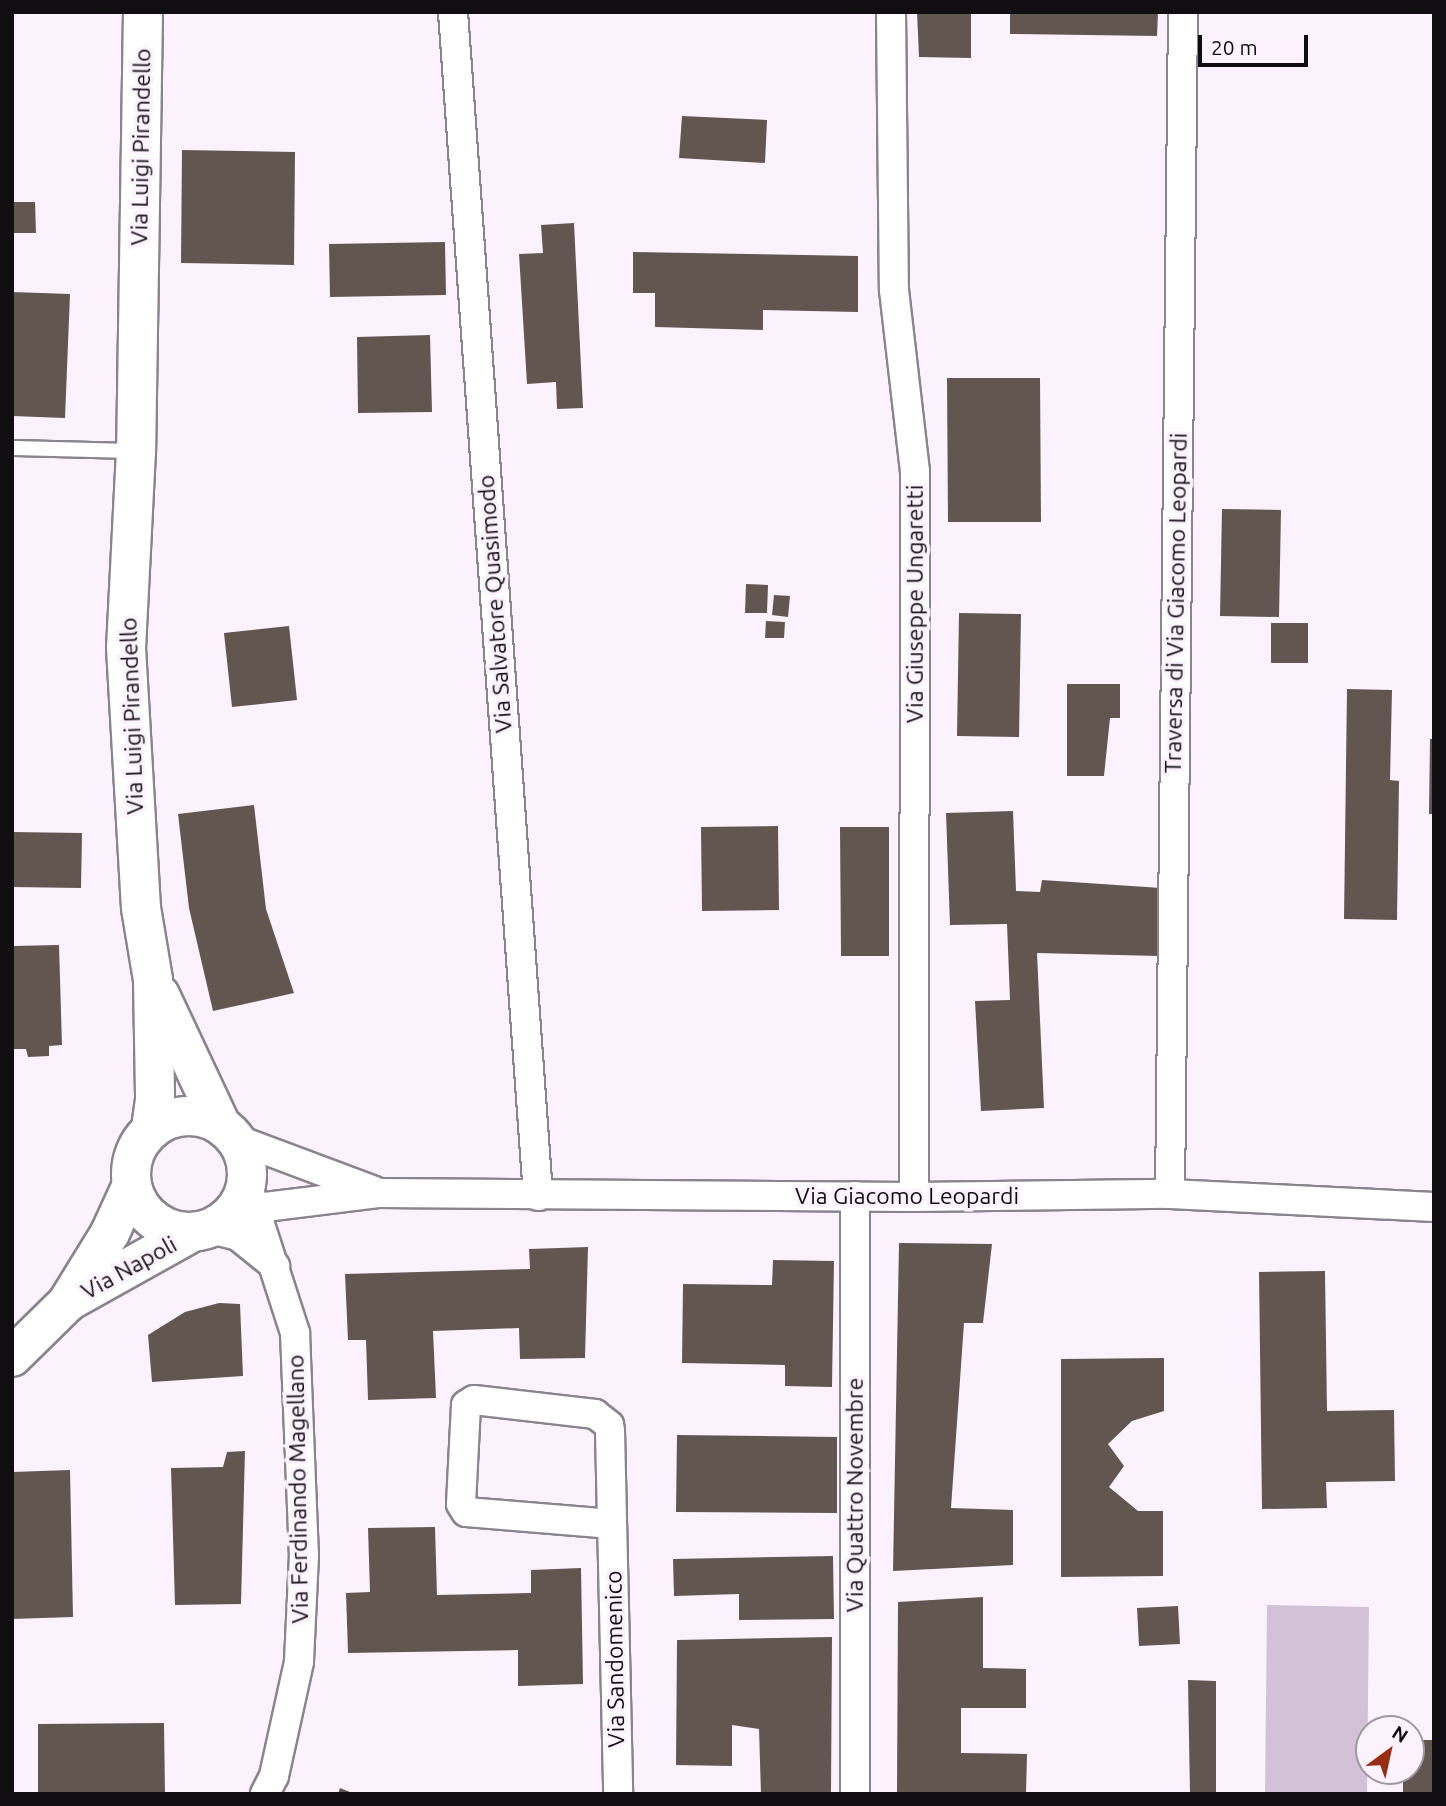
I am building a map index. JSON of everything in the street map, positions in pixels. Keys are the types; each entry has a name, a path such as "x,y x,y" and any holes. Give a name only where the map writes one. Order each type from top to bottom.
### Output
{"street":[{"name":"Via Luigi Pirandello","path":"143,12 136,451 126,648 141,908 153,980 155,1100 151,1129"},
{"name":"Via Salvatore Quasimodo","path":"453,12 538,1196"},
{"name":"Via Giuseppe Ungaretti","path":"891,12 894,290 915,471 914,1197"},
{"name":"Traversa di Via Giacomo Leopardi","path":"1170,1194 1182,12"},
{"name":"Via Luigi Pirandello","path":"153,980 228,1132"},
{"path":"226,1215 153,1221 131,1187 133,1155 151,1129 185,1116 228,1132 246,1160 226,1215 238,1236 275,1266"},
{"name":"Via Giacomo Leopardi","path":"228,1132 380,1193"},
{"name":"Via Napoli","path":"12,1357 66,1303 110,1233 131,1187"},
{"name":"Via Giacomo Leopardi","path":"226,1215 380,1193 914,1197 1170,1194 1434,1207"},
{"name":"Via Quattro Novembre","path":"855,1196 855,1794"},
{"name":"Via Napoli","path":"66,1303 226,1215"},
{"name":"Via Ferdinando Magellano","path":"226,1215 275,1266 295,1333 303,1609 290,1712 265,1794"},
{"name":"Via Sandomenico","path":"612,1524 466,1512 461,1504 466,1405 474,1401 595,1414 606,1420 612,1524 618,1794"}],"lane":[{"path":"12,449 136,451"}],"shaded area":[{"path":"1267,1605 1369,1607 1368,1715 1355,1715 1355,1785 1367,1785 1367,1794 1265,1794"}],"building":[{"path":"917,12 971,12 971,58 919,57"},
{"path":"1010,12 1158,12 1157,36 1010,34"},
{"path":"682,116 767,120 765,163 679,158"},
{"path":"182,150 295,152 294,265 181,263"},
{"path":"12,202 35,202 36,233 12,233"},
{"path":"574,223 583,408 557,409 556,382 527,384 519,254 543,253 541,225"},
{"path":"445,242 446,295 330,297 329,244"},
{"path":"633,252 858,256 858,312 763,310 763,330 655,327 655,293 633,293"},
{"path":"12,292 70,294 65,418 12,416"},
{"path":"430,335 432,412 358,413 357,337"},
{"path":"947,378 1040,378 1041,522 948,522"},
{"path":"1222,509 1281,510 1279,617 1220,616"},
{"path":"746,584 768,585 767,613 745,613"},
{"path":"774,595 790,596 788,617 772,615"},
{"path":"959,613 1021,614 1019,737 957,736"},
{"path":"766,621 785,622 784,638 765,638"},
{"path":"1271,623 1308,623 1308,663 1271,663"},
{"path":"289,626 297,700 232,707 224,633"},
{"path":"1067,684 1120,684 1120,718 1110,718 1104,776 1067,776"},
{"path":"1347,689 1392,690 1390,780 1399,781 1397,920 1344,919"},
{"path":"1430,739 1434,739 1434,814 1429,814"},
{"path":"254,805 266,909 294,993 213,1011 189,908 178,814"},
{"path":"1013,811 1016,891 1040,892 1042,880 1161,888 1159,956 1037,953 1044,1108 981,1111 975,1001 1010,1000 1007,924 950,925 946,813"},
{"path":"778,826 779,910 702,911 701,827"},
{"path":"840,827 889,827 889,956 841,956"},
{"path":"12,832 82,833 81,888 12,887"},
{"path":"59,945 62,1045 49,1046 49,1056 28,1057 26,1049 12,1049 12,946"},
{"path":"899,1243 992,1244 983,1323 964,1323 951,1508 1013,1510 1013,1565 893,1571"},
{"path":"588,1247 585,1358 520,1359 519,1328 433,1331 436,1398 368,1400 366,1340 348,1340 345,1274 530,1269 529,1249"},
{"path":"773,1260 834,1261 832,1387 785,1386 785,1365 682,1363 683,1284 772,1285"},
{"path":"1325,1271 1327,1411 1394,1410 1395,1481 1326,1482 1327,1508 1262,1509 1259,1272"},
{"path":"219,1303 240,1304 243,1376 152,1382 148,1335 185,1312"},
{"path":"1164,1358 1164,1411 1132,1421 1108,1444 1124,1466 1109,1487 1138,1511 1163,1511 1163,1576 1061,1577 1061,1359"},
{"path":"677,1435 837,1437 837,1513 676,1512"},
{"path":"245,1451 241,1604 175,1605 171,1468 223,1467 227,1452"},
{"path":"70,1470 73,1617 12,1619 12,1472"},
{"path":"435,1527 437,1595 531,1593 531,1570 581,1568 583,1684 518,1686 518,1650 348,1653 346,1593 370,1592 368,1528"},
{"path":"833,1556 834,1619 739,1620 739,1594 674,1596 673,1559"},
{"path":"983,1597 983,1668 1026,1669 1026,1708 961,1708 961,1753 1027,1754 1026,1794 897,1794 898,1602"},
{"path":"1178,1606 1180,1644 1139,1646 1137,1608"},
{"path":"832,1637 831,1794 761,1794 759,1729 732,1725 732,1766 676,1765 677,1640"},
{"path":"1188,1680 1216,1681 1216,1794 1190,1794"},
{"path":"164,1723 165,1794 38,1792 38,1724"},
{"path":"1425,1740 1434,1740 1434,1794 1403,1794 1403,1785 1425,1785"},
{"path":"340,1788 355,1794 338,1794"}]}
